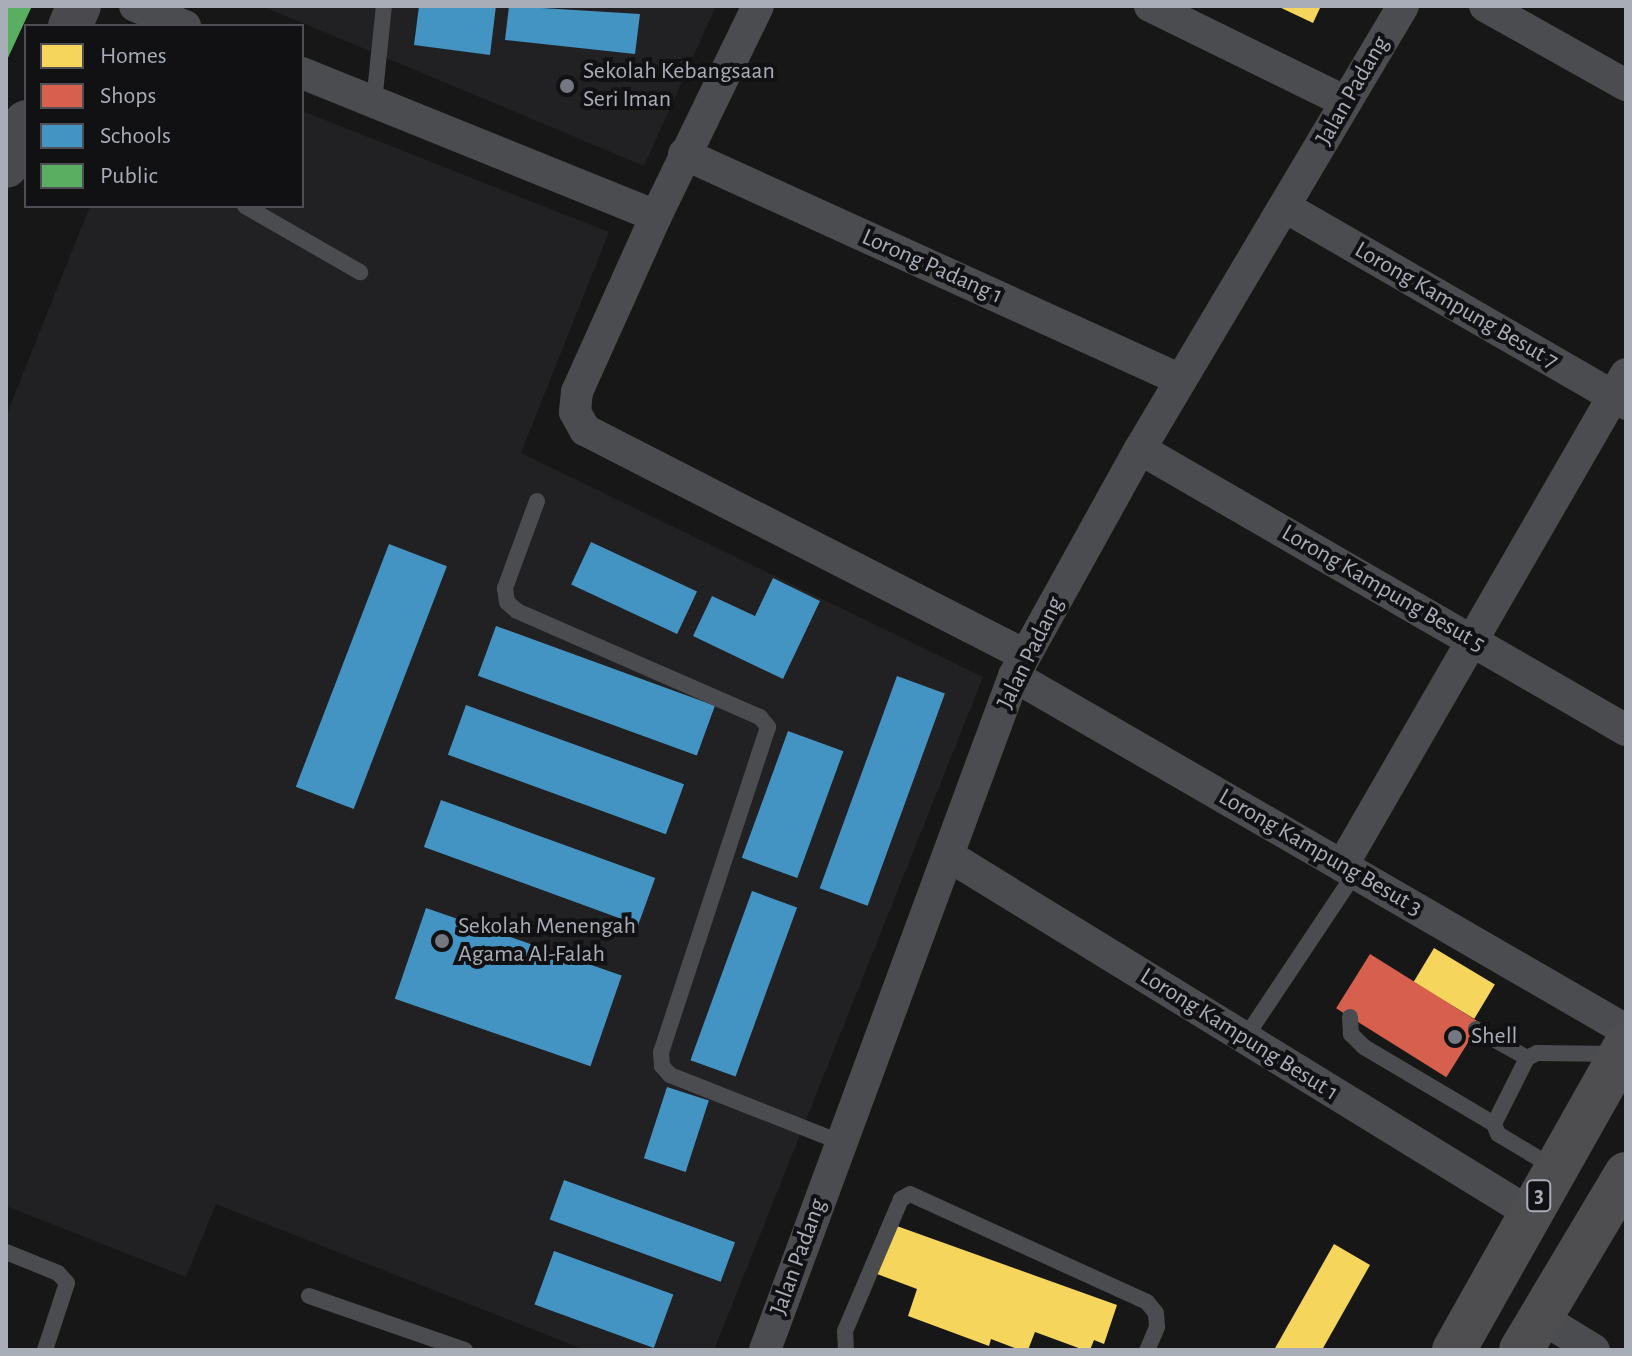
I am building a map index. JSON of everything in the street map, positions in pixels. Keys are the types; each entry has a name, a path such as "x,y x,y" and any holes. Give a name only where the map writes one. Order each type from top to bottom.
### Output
{"highway":[{"name":"3","path":"1454,1350 1623,1043"},
{"path":"1530,1334 1626,1174"}],"street":[{"path":"135,6 180,24"},
{"name":"Lorong Kampung Besut 3","path":"758,6 684,154 577,392 575,412 585,430 1019,666 1623,1043"},
{"path":"1150,6 1346,102"},
{"name":"Jalan Padang","path":"765,1350 1019,666 1140,449 1287,208 1403,6"},
{"path":"1485,6 1626,85"},
{"path":"304,74 656,216"},
{"path":"6,166 24,126"},
{"name":"Lorong Padang 1","path":"684,154 1181,380"},
{"name":"Lorong Kampung Besut 7","path":"1287,208 1622,392"},
{"path":"1348,870 1472,641 1622,392"},
{"name":"Lorong Kampung Besut 5","path":"1140,449 1626,730"},
{"name":"Lorong Kampung Besut 1","path":"949,856 1530,1213"},
{"path":"1530,1334 1594,1350"}],"lane":[{"path":"374,102 384,6"},
{"path":"248,208 360,272"},
{"path":"537,501 505,588 507,602 517,611 760,717 768,727 661,1052 662,1066 670,1075 840,1142"},
{"path":"1245,1038 1348,870"},
{"path":"1350,1017 1351,1034 1364,1047 1494,1124 1498,1134 1554,1168"},
{"path":"1476,1029 1527,1058"},
{"path":"1494,1124 1527,1058 1537,1053 1623,1043"},
{"path":"846,1350 845,1331 901,1199 910,1194 1147,1302 1156,1313 1157,1327 1147,1350"},
{"path":"6,1252 58,1273 67,1283 45,1350"},
{"path":"309,1296 465,1350"}],"shaded area":[{"name":"Sekolah Kebangsaan Seri Iman","path":"262,6 716,6 644,166"},
{"name":"Sekolah Menengah Agama Al-Falah","path":"304,112 609,232 521,453 983,677 714,1350 585,1350 216,1204 186,1277 6,1206 6,416 89,208 304,208"}],"building: Homes":[{"path":"1277,6 1321,6 1313,23"},
{"path":"1434,948 1495,985 1474,1019 1413,982"},
{"path":"894,1225 1117,1305 1104,1344 1094,1340 1090,1350 1084,1350 1035,1332 1028,1350 991,1339 989,1346 908,1316 917,1289 877,1274"},
{"path":"1334,1244 1370,1265 1322,1350 1274,1350"}],"building: Shops":[{"path":"1370,954 1480,1023 1446,1077 1336,1008"}],"building: Schools":[{"path":"419,6 496,6 490,55 414,45"},
{"path":"509,6 640,14 635,54 505,40"},
{"path":"591,542 697,591 677,634 571,585"},
{"path":"389,544 447,566 354,809 296,787"},
{"path":"773,578 820,601 783,679 693,636 712,596 755,616"},
{"path":"496,626 715,706 697,755 478,676"},
{"path":"897,676 945,693 868,906 820,888"},
{"path":"466,705 684,784 666,834 448,755"},
{"path":"788,731 843,751 797,878 742,858"},
{"path":"441,800 655,878 638,925 424,847"},
{"path":"752,891 797,907 736,1077 690,1060"},
{"path":"426,908 622,975 590,1066 395,999"},
{"path":"667,1087 709,1101 686,1172 644,1158"},
{"path":"564,1180 735,1242 721,1282 550,1219"},
{"path":"554,1251 673,1294 654,1348 535,1305"}],"building: Public":[{"path":"6,6 32,6 6,62"}],"place":[{"name":"Sekolah Kebangsaan Seri Iman","path":"567,86"},
{"name":"Sekolah Menengah Agama Al-Falah","path":"442,941"},
{"name":"Shell","path":"1455,1037"}]}
